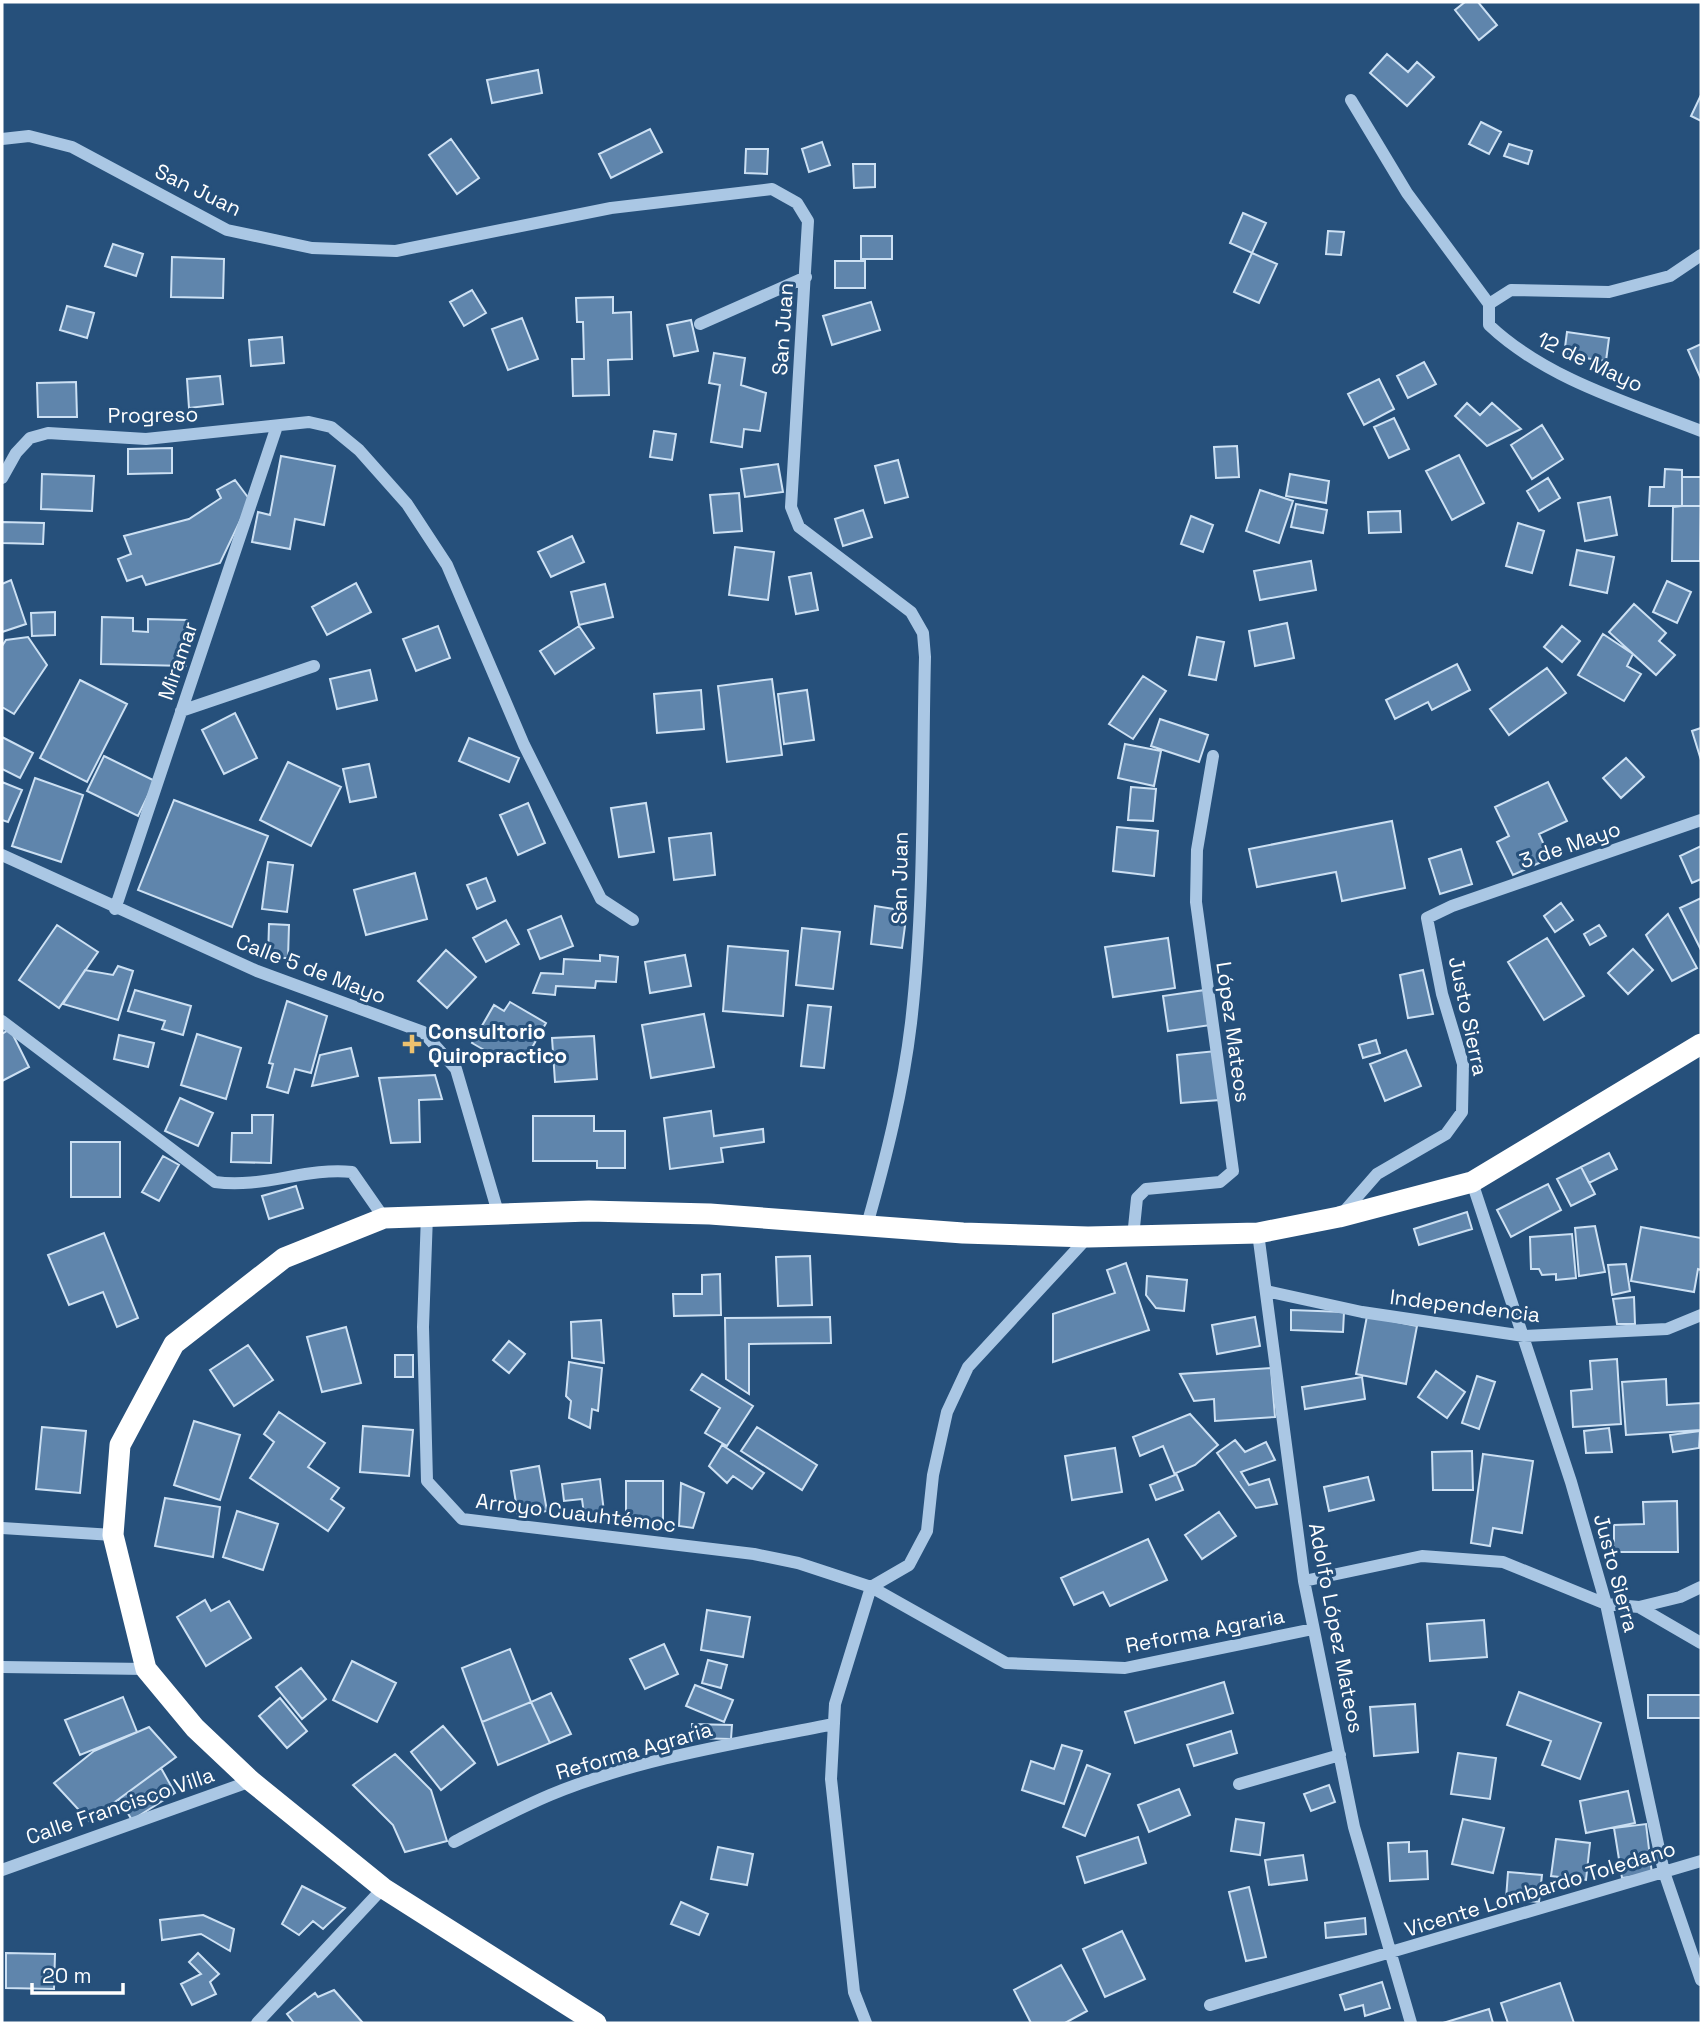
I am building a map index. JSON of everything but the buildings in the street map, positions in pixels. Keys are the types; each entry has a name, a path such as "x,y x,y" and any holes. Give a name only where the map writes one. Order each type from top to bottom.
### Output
{"highway":[{"path":"596,2023 383,1888 251,1781 195,1728 146,1669 113,1535 120,1445 174,1343 284,1258 384,1218 589,1211 867,1225 963,1233 1133,1237 1258,1233 1339,1217 1472,1182 1701,1044"}],"street":[{"name":"12 de Mayo","path":"1351,100 1407,193 1489,304 1489,325 1512,346 1583,385 1701,431"},
{"name":"San Juan","path":"2,139 29,136 72,147 227,229 312,248 396,251 611,208 772,189 797,203 808,221 791,507 799,527 911,612 923,633 925,657 920,882 911,1023 891,1136 867,1225"},
{"path":"1489,304 1511,290 1609,292 1670,276 1701,255"},
{"path":"700,324 806,277"},
{"name":"Progreso","path":"2,478 16,453 30,438 48,433 146,439 309,422 331,427 359,450 407,504 447,565 524,745 601,900 633,920"},
{"name":"Miramar","path":"115,909 277,426"},
{"path":"181,711 314,666"},
{"name":"López Mateos","path":"1133,1237 1138,1198 1146,1189 1220,1182 1233,1171 1196,902 1197,850 1213,756"},
{"name":"3 de Mayo","path":"1452,906 1701,820"},
{"name":"Calle 5 de Mayo","path":"2,855 115,909 257,971 423,1032 456,1069 499,1216"},
{"name":"Justo Sierra","path":"1339,1217 1377,1174 1446,1134 1462,1112 1463,1064 1442,994 1427,918 1452,906"},
{"path":"2,1021 215,1182 241,1186 334,1170 352,1172 384,1218"},
{"name":"Justo Sierra","path":"1472,1182 1572,1482 1606,1604 1664,1872 1701,1979"},
{"name":"Arroyo Cuauhtémoc","path":"427,1215 423,1327 427,1481 462,1519 754,1554 799,1563 871,1587"},
{"name":"Adolfo López Mateos","path":"1258,1233 1304,1581 1313,1629 1354,1827 1411,2023"},
{"path":"866,2023 854,1992 831,1779 835,1704 871,1587 909,1565 927,1531 933,1475 947,1412 968,1367 1088,1237"},
{"name":"Independencia","path":"1266,1291 1362,1312 1524,1336 1667,1329 1701,1315"},
{"path":"2,1528 113,1535"},
{"name":"Reforma Agraria","path":"1304,1581 1422,1556 1503,1562 1606,1604 1639,1607 1680,1597 1701,1587"},
{"name":"Reforma Agraria","path":"871,1587 1006,1663 1125,1668 1313,1629"},
{"path":"1639,1607 1701,1643"},
{"path":"2,1667 146,1669"},
{"name":"Reforma Agraria","path":"454,1842 550,1795 600,1777 698,1751 834,1724"},
{"path":"1239,1784 1340,1755"},
{"name":"Calle Francisco Villa","path":"2,1870 251,1781"},
{"name":"Vicente Lombardo Toledano","path":"1210,2005 1701,1861"},
{"path":"257,2023 383,1888"}],"place":[{"name":"Consultorio Quiropractico","path":"412,1044"}]}
